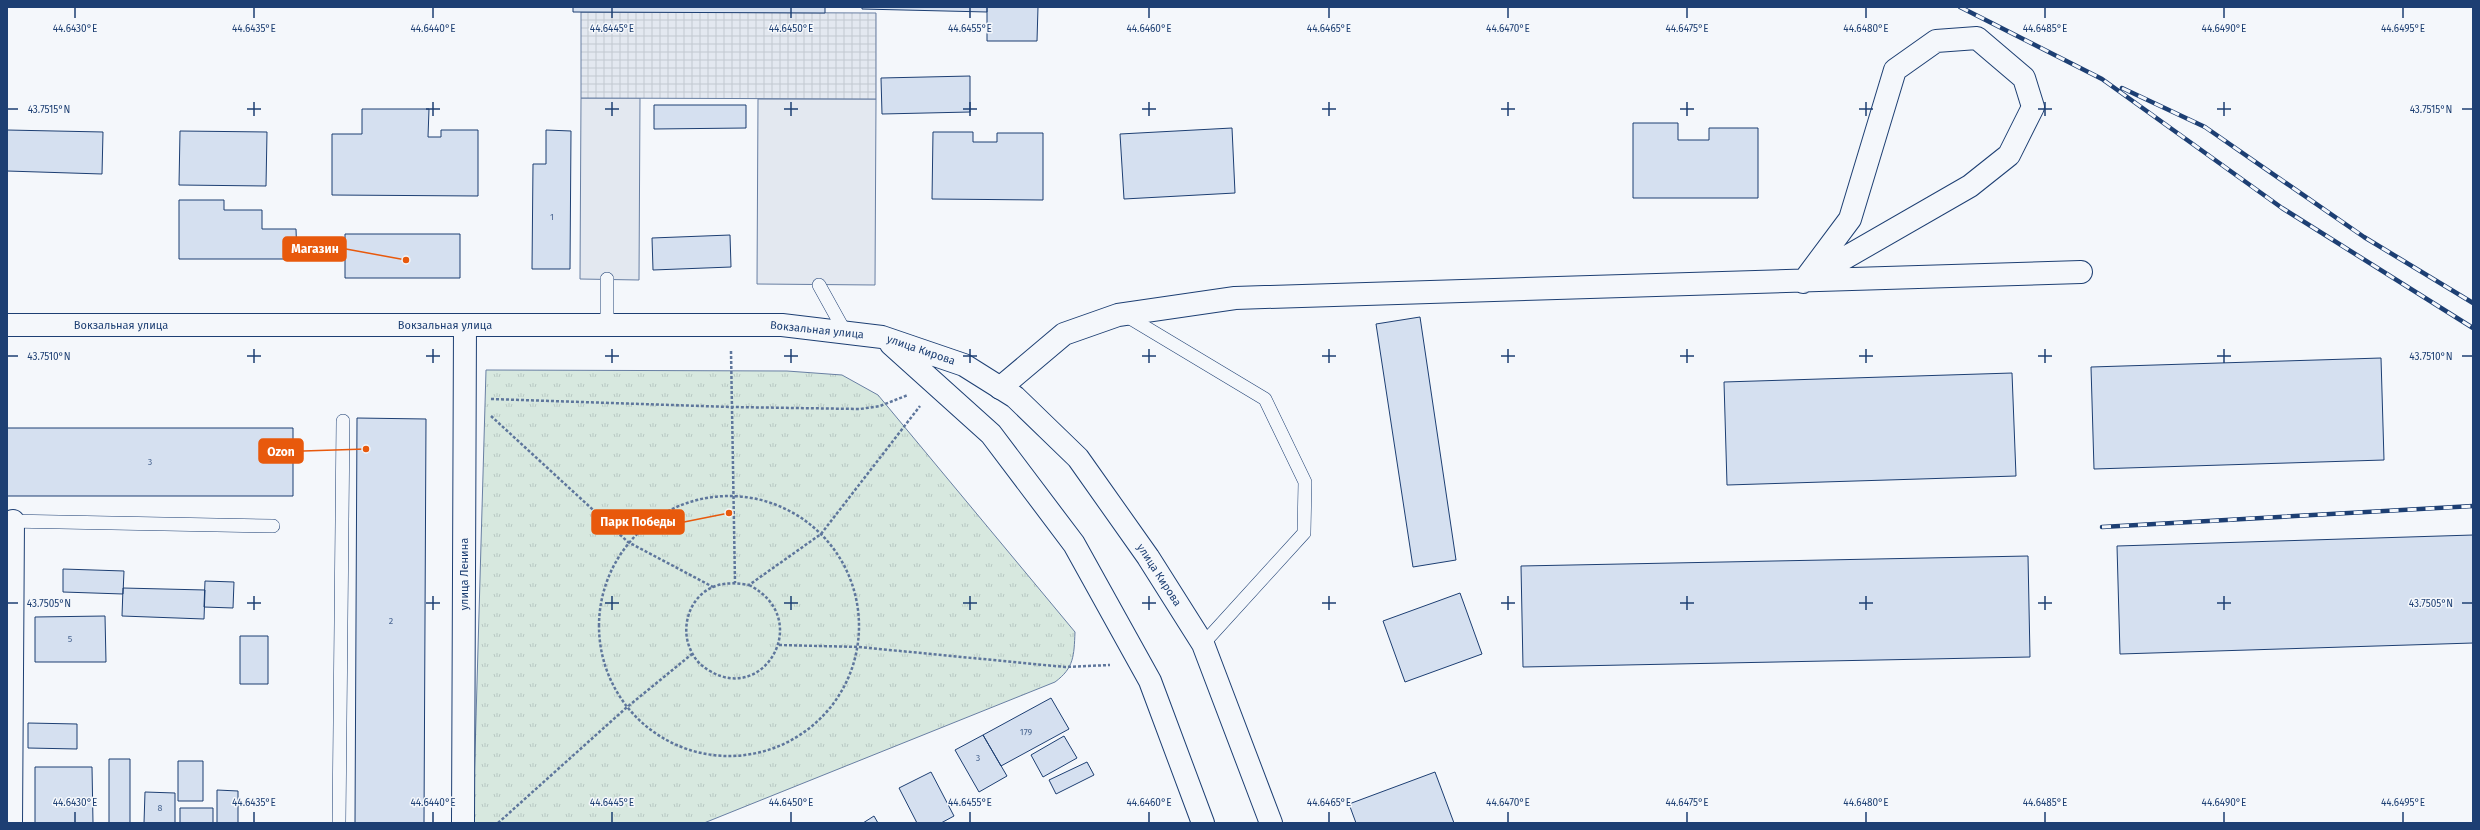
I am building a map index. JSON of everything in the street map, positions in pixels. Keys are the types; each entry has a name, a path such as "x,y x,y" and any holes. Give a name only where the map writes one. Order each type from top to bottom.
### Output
{"street":[{"path":"1977,38 2024,78 2033,107 2009,155 1970,186 1802,282 1850,219 1895,70 1936,41 1977,38"},
{"path":"1000,388 1064,334 1124,314 1235,298 1802,282 2081,272"},
{"name":"Вокзальная улица","path":"7,325 782,325 882,337"},
{"name":"улица Ленина","path":"463,823 465,325"},
{"name":"улица Кирова","path":"882,337 964,365 1015,397 1078,458 1148,558 1203,644 1271,823"},
{"name":"улица Кирова","path":"882,337 991,434 1074,544 1139,663 1150,680 1203,823"},
{"path":"10,521 9,601 11,823"}],"lane":[{"path":"607,279 607,325"},
{"path":"819,285 845,332"},
{"path":"1124,314 1265,399 1305,482 1304,533 1203,644"},
{"path":"339,823 343,421"},
{"path":"10,521 273,526"}],"path":[{"path":"730,325 732,495 735,583"},
{"path":"465,398 731,407 860,409 880,406 936,384"},
{"path":"749,585 821,534 936,384"},
{"path":"465,398 492,417 628,542 713,587"},
{"path":"732,495 776,504 821,534 843,561 859,603 859,647 845,688 818,722 783,746 741,757 698,754 658,737 626,708 605,669 598,624 606,580 628,542 658,516 686,503 693,500 732,495"},
{"path":"735,583 749,585 759,590 771,600 779,614 782,630 779,645 772,659 760,670 746,676 730,678 715,674 702,666 692,654 686,631 691,608 700,596 713,587 735,583"},
{"path":"779,645 859,647 1065,667 1139,663"},
{"path":"498,823 626,708 692,654"}],"green space":[{"path":"486,370 787,371 842,375 878,395 1075,632 1072,661 1066,672 1055,682 704,823 473,823"}],"shaded area":[{"path":"581,12 876,13 876,99 581,98"},
{"path":"581,98 640,98 639,280 580,279"},
{"path":"758,99 876,99 875,285 757,284"}],"building":[{"path":"573,7 825,7 825,13 573,12"},
{"path":"862,7 987,7 987,12 862,9"},
{"path":"987,7 1038,7 1037,41 987,41"},
{"path":"970,76 970,112 882,114 881,78"},
{"path":"654,105 746,105 746,128 654,129"},
{"path":"362,109 429,109 428,137 441,137 441,130 478,130 478,196 332,195 332,134 362,134"},
{"path":"1633,123 1678,123 1678,140 1709,140 1709,128 1758,128 1758,198 1633,198"},
{"path":"1232,128 1235,193 1124,199 1120,134"},
{"path":"7,130 103,132 102,174 7,171"},
{"path":"546,130 571,131 570,269 532,269 533,164 546,164"},
{"path":"180,131 267,132 266,186 179,185"},
{"path":"933,132 973,132 973,142 997,142 997,133 1043,133 1043,200 932,199"},
{"path":"179,200 224,200 224,210 262,210 262,229 296,229 297,259 179,259"},
{"path":"345,234 460,234 460,278 345,278"},
{"path":"730,235 731,267 653,270 652,238"},
{"path":"1420,317 1456,560 1413,567 1376,324"},
{"path":"2381,358 2384,460 2094,469 2091,367"},
{"path":"2012,373 2016,476 1727,485 1724,382"},
{"path":"357,418 426,419 424,823 355,823"},
{"path":"7,428 293,428 293,496 7,496"},
{"path":"2473,535 2473,643 2120,654 2117,546"},
{"path":"2028,556 2030,657 1523,667 1521,566"},
{"path":"63,569 124,571 123,594 63,592"},
{"path":"205,581 234,582 233,608 204,607"},
{"path":"123,588 205,590 204,619 122,616"},
{"path":"1460,593 1482,654 1405,682 1383,621"},
{"path":"105,616 106,662 35,662 35,617"},
{"path":"240,636 268,636 268,684 240,684"},
{"path":"1051,698 1069,729 1001,766 983,735"},
{"path":"28,723 77,724 77,749 28,748"},
{"path":"983,735 1007,776 979,792 955,750"},
{"path":"1064,736 1077,758 1043,777 1031,755"},
{"path":"109,759 130,759 130,823 109,823"},
{"path":"178,761 203,761 203,801 178,801"},
{"path":"1087,762 1094,775 1056,794 1049,780"},
{"path":"35,767 92,767 93,823 35,823"},
{"path":"931,772 954,816 941,823 917,823 899,788"},
{"path":"1435,772 1454,823 1356,823 1349,804"},
{"path":"217,790 238,791 238,823 217,823"},
{"path":"145,792 175,793 175,823 144,823"},
{"path":"180,808 213,808 213,823 180,823"},
{"path":"874,816 878,823 863,823"}],"railway":[{"path":"1960,7 2102,79 2282,208 2473,328"},
{"path":"2122,88 2205,127 2364,237 2473,303"},
{"path":"2102,527 2473,506"}],"place":[{"name":"Магазин","path":"406,260"},
{"name":"Ozon","path":"366,449"},
{"name":"Парк Победы","path":"729,513"}]}
